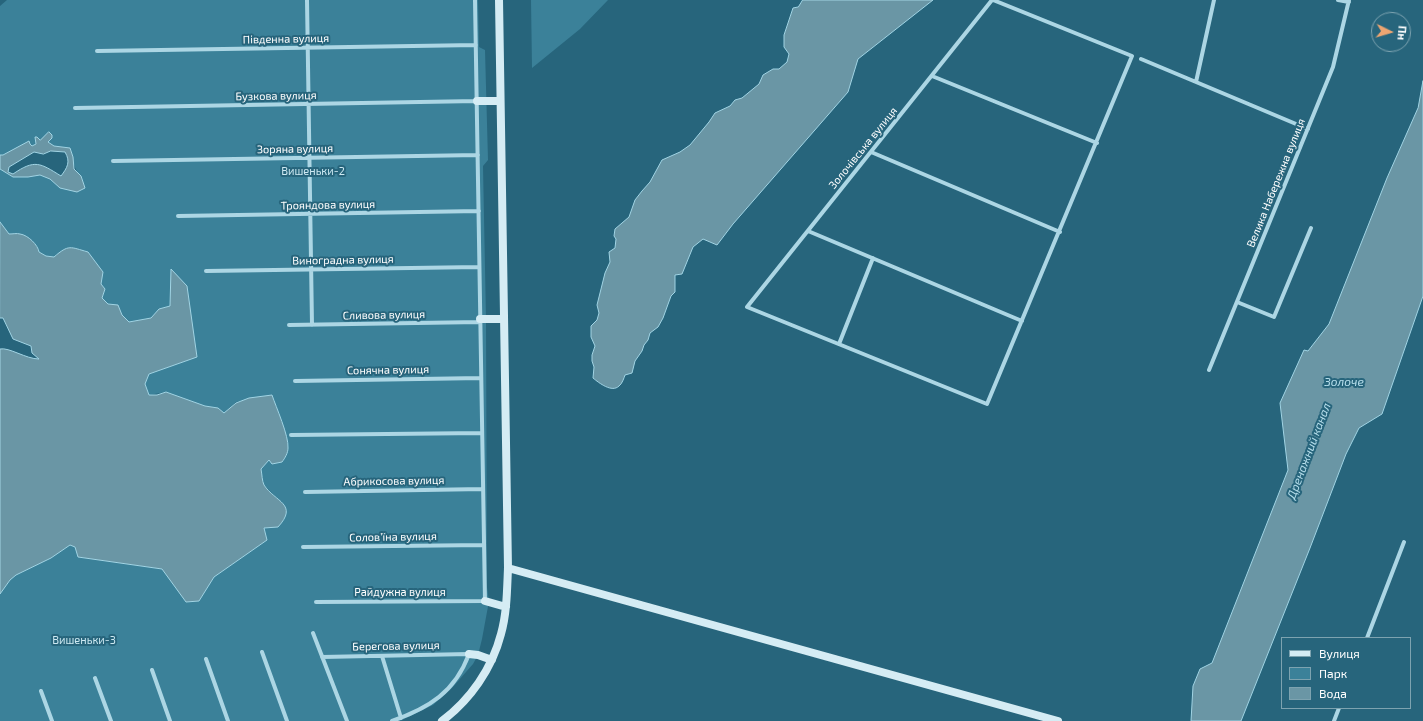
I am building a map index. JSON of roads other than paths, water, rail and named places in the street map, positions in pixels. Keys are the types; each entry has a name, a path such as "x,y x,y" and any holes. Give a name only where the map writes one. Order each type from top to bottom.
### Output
{"street":[{"path":"307,0 312,325"},
{"path":"475,0 484,601 506,607"},
{"path":"442,721 455,711 475,688 492,660 502,634 506,607 508,568 499,0"},
{"path":"872,258 839,344 987,404 1060,232 1132,56 993,0"},
{"name":"Золочівська вулиця","path":"839,344 747,307 993,0"},
{"path":"1196,82 1214,0"},
{"path":"1338,0 1349,1"},
{"name":"Велика Набережна вулиця","path":"1209,370 1333,67 1349,1"},
{"name":"Південна вулиця","path":"97,51 476,45"},
{"path":"1141,59 1308,129"},
{"path":"932,76 1097,143"},
{"path":"477,101 500,101"},
{"name":"Бузкова вулиця","path":"75,108 477,101"},
{"path":"871,152 1060,232"},
{"name":"Зоряна вулиця","path":"113,161 478,155"},
{"name":"Трояндова вулиця","path":"178,216 478,211"},
{"path":"1237,302 1274,318 1311,228"},
{"path":"808,231 1022,321"},
{"name":"Виноградна вулиця","path":"206,271 479,267"},
{"path":"480,321 503,319"},
{"name":"Сливова вулиця","path":"289,325 480,321"},
{"name":"Сонячна вулиця","path":"295,381 481,378"},
{"path":"291,435 482,433"},
{"name":"Абрикосова вулиця","path":"305,492 483,488"},
{"path":"1367,637 1404,542"},
{"name":"Соловʼїна вулиця","path":"303,547 484,545"},
{"path":"508,568 1058,721"},
{"name":"Райдужна вулиця","path":"316,602 484,601"},
{"path":"313,633 347,721"},
{"path":"262,652 287,721"},
{"path":"392,721 432,704 460,675 470,654 478,654 492,660"},
{"name":"Берегова вулиця","path":"322,657 470,654"},
{"path":"382,656 402,718"},
{"path":"206,659 228,721"},
{"path":"152,670 170,721"},
{"path":"95,678 111,721"},
{"path":"41,691 52,721"},
{"path":"1334,721 1339,709"}],"water":[{"path":"803,0 933,0 858,59 848,92 733,224 717,245 703,239 693,247 682,274 675,275 675,292 671,296 658,327 650,333 648,340 635,361 632,373 625,375 621,384 616,388 609,388 593,378 594,367 592,355 595,346 591,337 591,326 597,320 599,313 597,305 605,273 610,262 609,252 615,248 615,229 629,217 635,200 650,182 662,160 680,152 690,145 715,113 730,106 735,100 742,98 759,84 763,75 773,69 779,69 787,62 789,54 784,47 784,35 793,8 798,7"},
{"name":"Золоче","path":"1423,81 1423,296 1382,414 1359,428 1346,454 1241,721 1191,721 1193,686 1200,669 1212,663 1288,470 1280,403 1304,350 1308,351 1329,324 1387,178 1418,108"},
{"path":"49,132 52,135 52,138 48,142 54,146 70,148 73,157 74,169 81,176 85,188 77,192 60,188 50,179 40,175 13,177 0,169 0,155 3,155 29,141 32,146 36,144 35,137 40,140","holes":["51,151 65,152 68,159 68,165 61,176 48,168 37,164 27,166 13,174 8,172 9,167 34,152 43,154"]},
{"path":"0,222 9,234 19,234 29,238 35,243 39,252 46,256 54,257 67,248 88,252 103,272 101,284 105,289 102,298 108,304 118,305 122,315 129,322 151,318 159,309 170,306 171,269 187,286 197,357 149,374 145,384 149,395 157,395 166,392 205,406 218,408 224,413 236,403 249,398 272,395 284,429 288,443 288,450 282,462 272,464 269,460 261,469 264,485 286,508 284,519 278,527 264,528 267,540 214,577 199,601 186,602 162,569 78,557 75,547 70,545 51,558 16,575 10,580 0,594 0,349 39,359 32,353 31,346 13,339 3,318 0,318"}],"park label":[{"name":"Вишеньки-2","path":"313,171"},
{"name":"Вишеньки-3","path":"84,640"}],"water label":[{"name":"Дренажний канал","path":"1309,451"}]}
